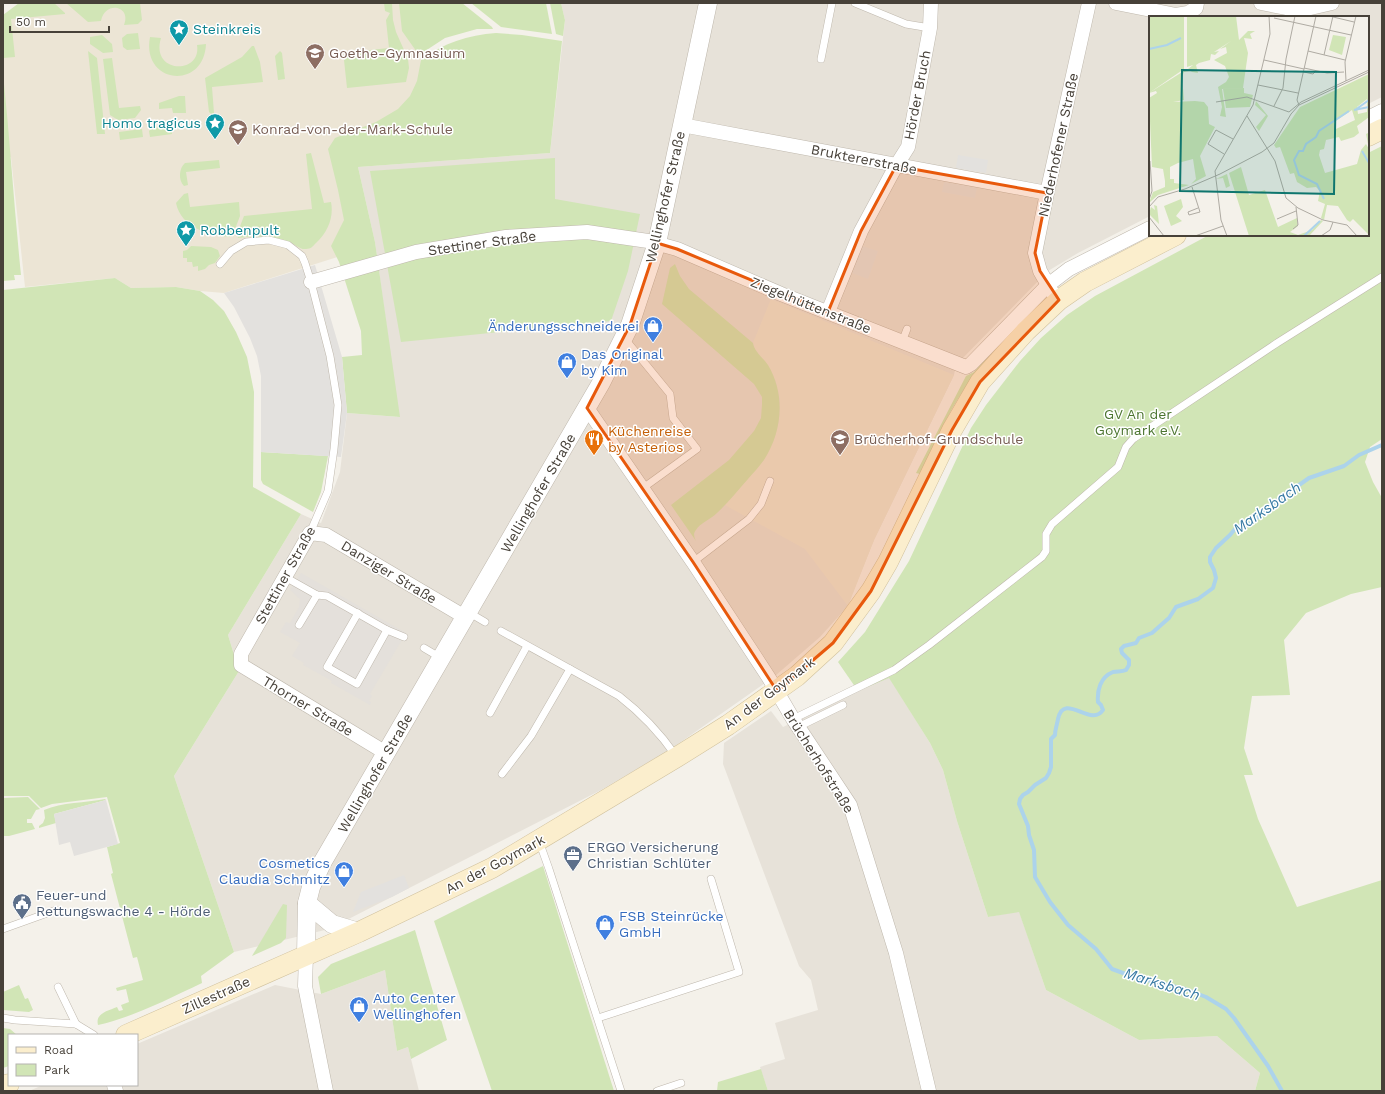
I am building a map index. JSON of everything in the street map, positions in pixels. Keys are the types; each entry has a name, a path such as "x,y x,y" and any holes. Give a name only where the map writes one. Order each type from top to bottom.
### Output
{"main road":[{"path":"1369,136 1382,129"},
{"name":"An der Goymark","path":"306,954 359,932 492,868 677,758 728,725 800,673 833,643 871,591 888,562 952,430 980,382 1026,331 1053,293 1085,282 1174,236"},
{"name":"Zillestraße","path":"128,1034 306,954"}],"street":[{"name":"Wellinghofer Straße","path":"306,954 307,903 311,887 322,863 587,408 624,339 635,312 657,243 708,3"},
{"name":"Hörder Bruch","path":"828,312 861,232 896,166 908,147 930,28 931,3"},
{"name":"Niederhofener Straße","path":"1053,293 1040,271 1035,253 1089,3"},
{"path":"1116,3 1176,15 1188,13 1196,8 1197,3"},
{"path":"1261,3 1302,10 1332,3"},
{"path":"1369,118 1382,111"},
{"name":"Bruktererstraße","path":"682,125 1047,193"},
{"name":"An der Goymark","path":"1053,293 1069,269 1149,229"},
{"name":"Stettiner Straße","path":"311,282 416,252 506,237 587,232 657,243"},
{"name":"Ziegelhüttenstraße","path":"657,243 677,248 763,286 966,367 972,364 1053,293"},
{"name":"Brücherhofstraße","path":"587,408 693,562 777,691 795,723 850,805 896,953 929,1091"},
{"name":"Stettiner Straße","path":"241,654 310,533"},
{"name":"Danziger Straße","path":"310,533 326,535 466,615"},
{"name":"Thorner Straße","path":"241,654 241,665 386,753"},
{"path":"307,903 327,922 359,932"},
{"path":"306,954 305,986 326,1091"}],"lane":[{"path":"821,59 832,3"},
{"path":"855,3 906,24 930,28"},
{"name":"Stettiner Straße","path":"220,264 231,251 246,242 269,240 288,245 302,256 311,282 330,356 338,405 328,490 310,533"},
{"path":"795,723 894,670 1042,558 1046,551 1046,534 1052,524 1118,467 1126,447 1133,439 1382,277"},
{"path":"902,342 907,329"},
{"path":"624,339 670,394 673,418 697,449 643,488"},
{"path":"693,562 749,519 761,504 770,481"},
{"path":"285,577 317,595 327,596 387,630 404,637"},
{"path":"299,626 317,595"},
{"path":"358,613 327,667 357,684 387,630"},
{"path":"466,615 485,622"},
{"path":"501,631 619,696 634,707 654,728 677,758"},
{"path":"490,713 528,646"},
{"path":"424,648 441,658"},
{"path":"502,774 531,736 570,669"},
{"path":"795,723 843,705"},
{"path":"539,841 621,1091"},
{"path":"598,1018 739,972 711,879"},
{"path":"3,928 56,910"},
{"path":"58,987 76,1024"},
{"path":"3,1018 76,1024 92,1034"},
{"path":"657,1091 681,1083"}],"highlighted area":[{"path":"896,166 1047,193 1035,253 1040,271 1059,300 980,382 952,430 871,591 833,643 777,691 693,562 587,408 630,325 657,243 677,249 828,312 861,231"}],"shaded area":[{"path":"34,3 409,3 419,48 423,76 405,112 345,149 350,253 224,293 176,287 131,288 115,278 25,287 11,157 3,158 3,22"},
{"path":"561,3 1382,3 1382,97 1369,104 1369,16 1149,16 1149,217 1078,253 1048,271 956,365 954,375 874,540 847,607 820,637 775,676 668,751 601,790 329,929 234,952 174,776 239,671 228,635 301,514 321,523 340,472 347,413 399,417 375,242 358,167 550,153 565,20"},
{"path":"958,155 988,160 986,173 956,168"},
{"path":"944,182 977,187 975,198 942,192"},
{"path":"862,246 878,251 868,279 852,273"},
{"path":"315,265 342,357 347,413 341,457 261,452 261,376 257,356 250,338 234,307 224,293"},
{"name":"Brücherhof-Grundschule","path":"771,299 954,375 874,540 848,606 805,549 725,505 763,461 774,439 779,422 780,399 776,382 767,365 755,349 753,343"},
{"path":"301,573 406,633 370,694 372,696 369,701 371,702 370,705 331,683 332,681 303,665 304,663 292,656 300,643 280,632 286,622 290,623 299,607 300,599 290,590"},
{"path":"889,677 930,743 943,770 957,821 988,917 1019,911 1046,990 1139,1040 1217,1036 1260,1073 1255,1091 768,1091 760,1067 785,1059 775,1023 818,1010 811,980 799,966 723,764 724,743 771,711 783,727"},
{"path":"106,800 118,844 74,856 70,842 59,845 54,814"},
{"path":"404,875 409,888 392,897 353,912 361,892"},
{"path":"385,970 397,1051 408,1047 419,1091 29,1091 41,1086 138,1086 138,1044 275,985 321,994"}],"green space":[{"path":"19,3 54,3 65,14 11,19 15,57 3,58 3,15"},
{"path":"66,3 140,3 142,20 138,24 124,25 124,13 117,8 112,8 103,14 101,21 88,22"},
{"path":"384,3 392,3 393,20 396,32 408,59 409,68 406,82 347,88 344,60 351,52 389,48 386,20 390,13 385,11"},
{"path":"399,3 462,3 493,29 477,29 445,38 419,55 402,31"},
{"path":"471,3 546,3 552,34 501,27"},
{"path":"550,3 561,3 565,20 563,36 556,34"},
{"path":"138,33 140,49 127,50 123,47 122,38 127,34"},
{"path":"496,33 562,41 550,153 358,167 375,242 400,417 347,413 342,357 362,355 361,331 339,262 331,246 344,220 328,149 335,138 376,122 398,109 410,96 417,81 421,60 429,54 456,41"},
{"path":"102,35 112,44 113,52 103,53 90,44 90,37"},
{"path":"150,37 161,38 160,50 163,58 169,64 177,66 192,62 196,55 197,45 206,44 203,59 195,69 185,75 174,76 163,72 155,65 150,53"},
{"path":"252,46 254,46 260,62 263,82 212,87 214,113 211,114 209,112 205,78 242,57"},
{"path":"88,51 97,58 105,134 97,134"},
{"path":"280,51 282,53 285,79 278,80 275,56"},
{"path":"112,58 119,108 140,106 141,110 135,118 118,120 110,115 103,59"},
{"path":"3,73 21,275 14,275 15,280 3,281"},
{"path":"179,96 185,96 186,113 173,113 172,108 159,109 159,103"},
{"path":"172,125 172,134 150,137 149,131 153,127"},
{"path":"142,129 143,137 120,140 119,132"},
{"name":"GV An der Goymark e.V.","path":"1382,146 1382,439 1370,447 1365,462 1373,482 1382,498 1382,587 1351,594 1306,613 1284,640 1290,695 1252,696 1244,748 1253,775 1244,775 1258,819 1297,907 1382,880 1382,1091 1255,1091 1260,1073 1217,1036 1139,1040 1046,990 1019,912 988,917 957,821 943,770 930,743 889,678 858,691 838,662 865,632 909,561 971,428 986,405 1020,361 1041,338 1067,315 1095,296 1207,236 1369,236 1369,152"},
{"path":"311,153 324,203 331,202 332,208 331,219 327,229 320,239 311,248 304,249 277,238 238,238 237,234 244,216 312,209 306,154"},
{"path":"555,158 555,199 640,214 628,271 611,321 401,342 370,171"},
{"path":"219,160 220,168 186,172 188,185 184,186 181,181 180,174 181,168 185,163"},
{"path":"188,193 190,207 239,202 240,216 232,237 215,235 198,229 184,219 179,212 176,203 184,194"},
{"path":"191,246 211,247 218,250 220,256 215,263 198,271 198,266 193,267 192,262 187,262 187,258 183,258 183,251 187,250"},
{"path":"675,264 680,276 689,289 753,343 755,349 768,365 774,377 778,389 780,413 775,438 764,460 721,509 695,531 694,537 696,541 671,505 729,460 754,431 761,418 762,397 754,384 662,304 670,268"},
{"path":"115,278 131,288 176,287 200,291 213,300 224,311 236,332 247,357 254,392 253,487 301,514 228,635 239,671 174,776 234,952 201,976 202,983 138,1012 98,1025 98,1018 100,1015 117,1007 119,1011 123,1010 121,1005 129,1002 126,989 117,991 116,988 143,980 137,957 133,958 111,874 113,873 107,847 120,843 107,797 52,804 41,808 29,796 3,796 3,290"},
{"path":"1033,309 1034,310 989,357 965,388 947,419 920,474 916,473 966,376 974,372 1000,341"},
{"path":"261,452 328,456 321,492 313,512 263,484 261,480"},
{"path":"28,797 40,809 36,810 31,819 27,819 27,823 32,823 35,829 9,836 3,836 3,798"},
{"path":"106,800 54,814 56,823 39,828 45,818 44,810 66,804"},
{"path":"543,866 614,1091 492,1091 434,921"},
{"path":"283,904 287,905 286,938 281,943 252,956"},
{"path":"415,930 447,1040 411,1059 408,1047 397,1051 385,970 321,994 318,977 331,964"},
{"path":"19,985 25,999 28,998 33,1010 29,1012 3,1010 3,992"},
{"path":"3,1028 10,1029 16,1034 8,1034 8,1066 3,1068"},
{"path":"761,1069 768,1091 717,1091 718,1082"}],"waterway":[{"name":"Marksbach","path":"1282,1091 1268,1066 1226,1009 1206,997 1185,989 1134,977 1112,969 1096,949 1068,925 1050,902 1035,877 1034,850 1029,835 1028,826 1019,804 1023,795 1046,778 1049,773 1051,767 1051,739 1055,735 1061,711 1066,708 1092,715 1098,714 1103,710 1098,702 1099,689 1102,681 1113,672 1126,670 1129,665 1129,660 1122,653 1121,649 1124,646 1136,643 1139,638 1152,633 1169,618 1176,607 1198,599 1213,588 1216,578 1210,562 1210,557 1216,548 1235,529 1241,525 1248,525 1275,502 1309,478 1344,466 1359,455 1382,445"}],"place":[{"name":"Steinkreis","path":"179,46"},
{"name":"Goethe-Gymnasium","path":"315,70"},
{"name":"Homo tragicus","path":"215,140"},
{"name":"Konrad-von-der-Mark-Schule","path":"238,146"},
{"name":"Robbenpult","path":"186,247"},
{"name":"Änderungsschneiderei","path":"653,343"},
{"name":"Das Original by Kim","path":"567,379"},
{"name":"Küchenreise by Asterios","path":"594,456"},
{"name":"Brücherhof-Grundschule","path":"840,456"},
{"name":"ERGO Versicherung Christian Schlüter","path":"573,872"},
{"name":"Cosmetics Claudia Schmitz","path":"344,888"},
{"name":"Feuer-und Rettungswache 4 - Hörde","path":"22,920"},
{"name":"FSB Steinrücke GmbH","path":"605,941"},
{"name":"Auto Center Wellinghofen","path":"359,1023"}]}
